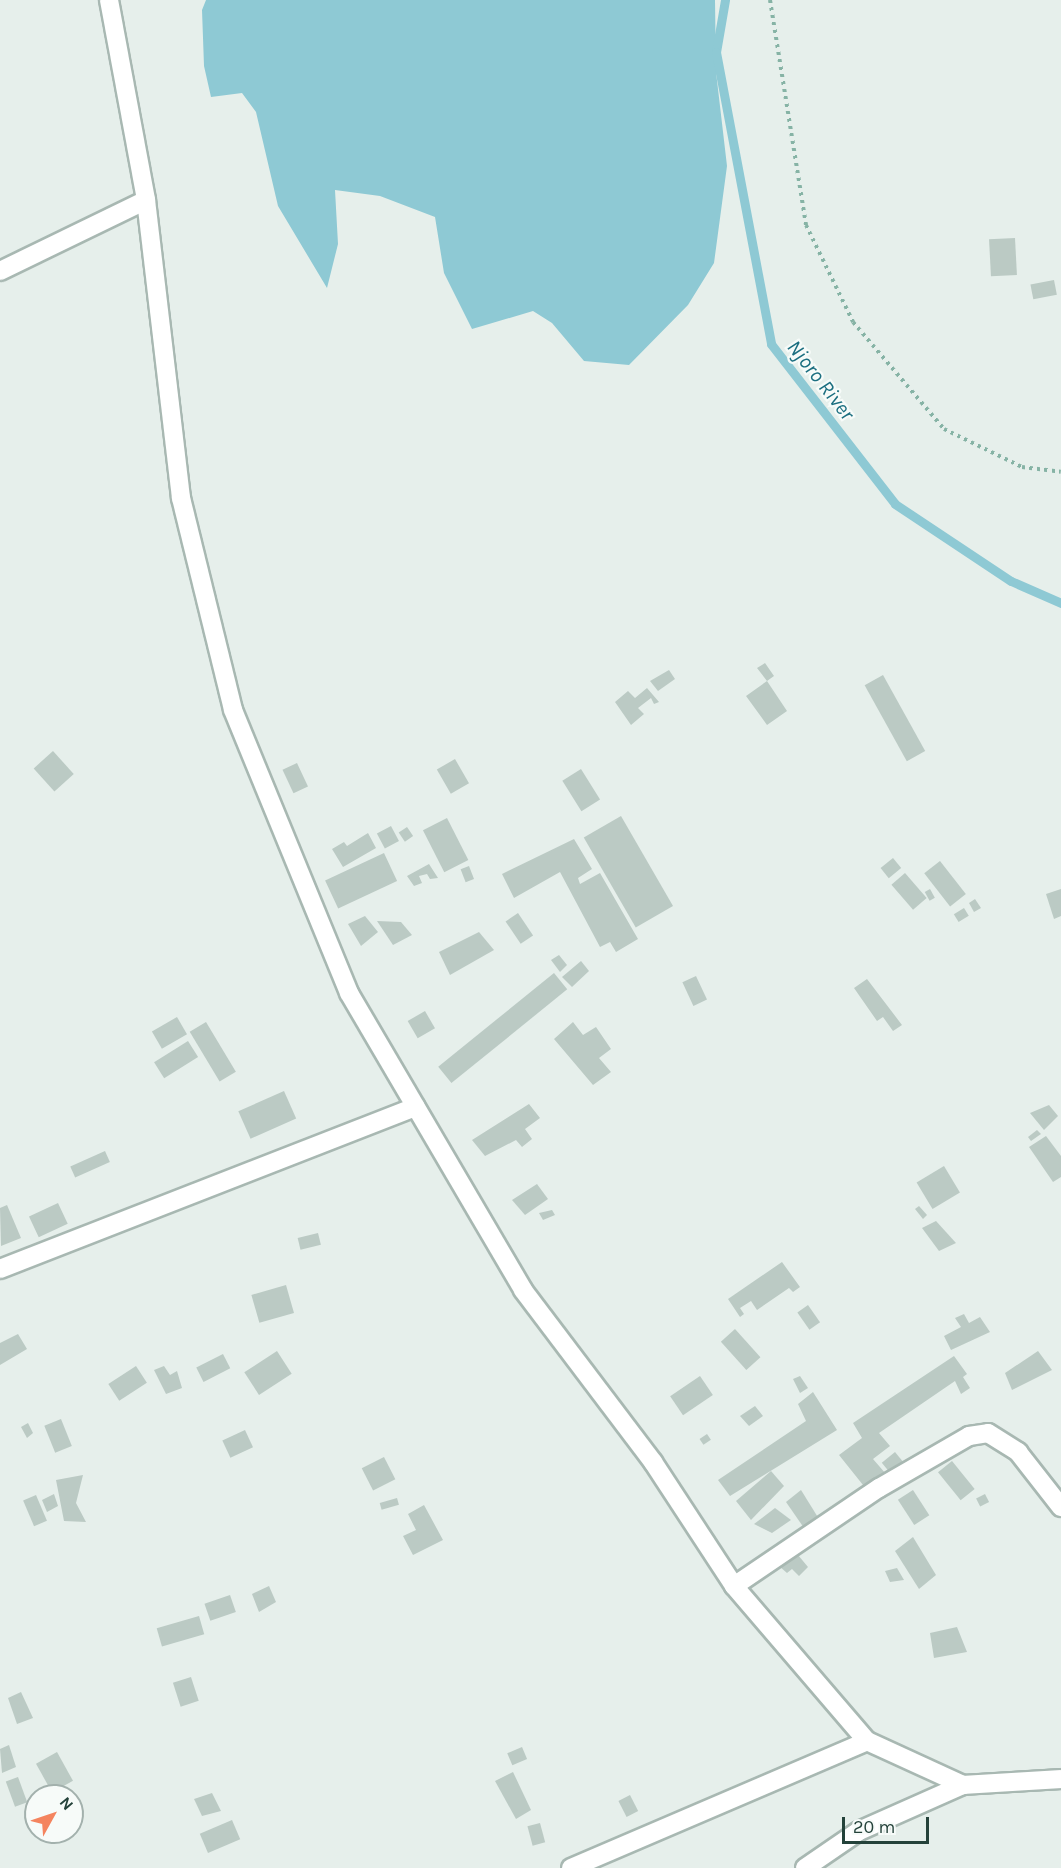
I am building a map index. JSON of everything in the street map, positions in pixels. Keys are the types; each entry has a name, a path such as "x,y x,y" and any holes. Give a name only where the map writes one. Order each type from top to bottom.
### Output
{"street":[{"path":"110,0 146,200 181,498 233,710 349,993 523,1290 653,1462 734,1586 867,1741 963,1785"},
{"path":"0,271 146,200"},
{"path":"0,1269 416,1107"},
{"path":"734,1586 879,1488 969,1436 988,1433 1018,1452 1061,1507"},
{"path":"571,1868 867,1741"},
{"path":"805,1868 859,1831 963,1785 1061,1779"}],"path":[{"path":"770,0 806,225 853,322 944,429 1022,467 1061,472"}],"water":[{"path":"206,0 715,0 716,72 727,166 714,263 688,305 629,365 584,361 552,323 533,311 472,329 444,273 435,217 380,196 335,190 338,244 327,288 278,206 256,112 242,93 211,97 204,66 202,10"}],"building":[{"path":"1015,238 1017,275 991,276 989,239"},
{"path":"1054,280 1057,295 1033,299 1030,285"},
{"path":"765,663 774,676 767,681 757,668"},
{"path":"669,670 675,679 658,691 650,681"},
{"path":"883,675 925,751 907,761 865,685"},
{"path":"767,681 787,711 767,725 746,696"},
{"path":"647,688 659,702 654,704 651,698 638,708 644,714 631,725 615,702 628,691 635,698"},
{"path":"53,751 74,774 54,791 34,768"},
{"path":"455,759 469,783 451,794 437,770"},
{"path":"297,763 308,787 293,793 282,770"},
{"path":"581,769 600,800 581,811 562,781"},
{"path":"621,816 673,906 636,928 584,838"},
{"path":"447,818 468,860 444,872 423,830"},
{"path":"391,826 399,841 385,849 377,834"},
{"path":"407,827 413,836 405,842 399,833"},
{"path":"368,833 376,848 343,867 332,849 344,842 347,846"},
{"path":"574,839 592,869 578,878 580,884 600,873 638,939 616,952 610,942 600,947 560,872 514,898 502,874"},
{"path":"384,853 397,881 338,909 325,880"},
{"path":"893,858 901,868 889,878 881,868"},
{"path":"940,861 966,894 950,906 924,873"},
{"path":"429,864 438,878 430,879 427,874 419,876 422,883 414,886 407,876"},
{"path":"469,866 474,879 466,882 461,869"},
{"path":"905,873 927,898 913,910 891,885"},
{"path":"930,889 935,898 930,901 925,892"},
{"path":"1061,889 1061,916 1054,919 1046,894"},
{"path":"975,899 981,908 974,912 969,903"},
{"path":"964,908 969,916 959,922 954,914"},
{"path":"518,913 533,935 521,944 506,921"},
{"path":"365,916 378,932 361,946 348,924"},
{"path":"377,921 401,922 412,935 393,945"},
{"path":"479,932 494,950 450,975 439,952"},
{"path":"559,955 567,965 560,972 551,960"},
{"path":"581,961 589,971 572,987 562,977"},
{"path":"554,973 567,989 451,1083 438,1067"},
{"path":"696,976 707,1000 693,1006 682,982"},
{"path":"867,979 902,1025 893,1031 883,1017 877,1021 854,988"},
{"path":"425,1011 435,1028 418,1038 408,1021"},
{"path":"177,1017 187,1034 162,1049 152,1032"},
{"path":"206,1022 236,1072 220,1082 190,1032"},
{"path":"573,1022 583,1035 596,1027 611,1049 599,1058 611,1072 593,1085 554,1039"},
{"path":"188,1041 198,1057 164,1078 154,1062"},
{"path":"284,1091 296,1118 251,1139 238,1111"},
{"path":"529,1104 540,1118 525,1129 532,1139 522,1147 516,1140 485,1156 472,1140"},
{"path":"1049,1105 1058,1116 1044,1130 1030,1113"},
{"path":"1037,1130 1041,1134 1031,1141 1028,1137"},
{"path":"1046,1136 1061,1156 1061,1177 1053,1182 1029,1147"},
{"path":"105,1151 110,1162 75,1177 70,1166"},
{"path":"944,1166 960,1193 933,1209 917,1182"},
{"path":"537,1184 548,1199 525,1215 512,1200"},
{"path":"58,1203 68,1224 39,1237 29,1217"},
{"path":"7,1205 21,1238 1,1246 0,1208"},
{"path":"919,1206 927,1215 923,1219 915,1209"},
{"path":"552,1210 555,1215 543,1220 539,1213"},
{"path":"936,1221 956,1243 939,1251 922,1228"},
{"path":"318,1233 321,1245 301,1250 298,1238"},
{"path":"782,1262 800,1287 793,1292 789,1288 757,1310 751,1301 740,1308 744,1314 740,1317 728,1299"},
{"path":"286,1285 294,1313 259,1323 251,1295"},
{"path":"808,1305 820,1322 809,1330 797,1312"},
{"path":"964,1314 969,1323 980,1317 990,1332 951,1350 944,1336 961,1327 955,1318"},
{"path":"735,1329 760,1357 746,1370 721,1342"},
{"path":"18,1334 27,1349 0,1365 0,1343"},
{"path":"277,1351 292,1374 259,1395 244,1372"},
{"path":"1038,1351 1052,1370 1012,1390 1005,1373"},
{"path":"223,1354 230,1368 204,1382 196,1368"},
{"path":"954,1356 967,1374 963,1377 970,1388 961,1394 955,1381 879,1433 890,1446 873,1459 886,1474 867,1490 839,1455 862,1438 853,1423"},
{"path":"136,1366 147,1383 119,1401 108,1384"},
{"path":"164,1366 170,1375 177,1371 182,1388 166,1394 154,1370"},
{"path":"700,1376 713,1395 683,1415 670,1396"},
{"path":"800,1376 808,1388 800,1393 793,1379"},
{"path":"813,1392 837,1430 730,1496 718,1480 806,1421 798,1404"},
{"path":"755,1406 763,1416 749,1426 740,1416"},
{"path":"61,1419 72,1446 55,1453 44,1426"},
{"path":"28,1423 33,1433 27,1438 21,1427"},
{"path":"245,1430 253,1447 230,1458 222,1441"},
{"path":"707,1434 711,1440 703,1445 700,1439"},
{"path":"895,1452 903,1462 890,1473 882,1463"},
{"path":"384,1457 395,1479 373,1491 362,1468"},
{"path":"952,1461 975,1489 961,1500 938,1472"},
{"path":"771,1471 784,1486 751,1520 736,1501"},
{"path":"83,1475 76,1503 86,1522 64,1521 56,1480"},
{"path":"801,1490 819,1519 804,1528 786,1502"},
{"path":"913,1490 929,1515 914,1525 898,1500"},
{"path":"54,1494 58,1506 47,1512 42,1500"},
{"path":"985,1494 989,1502 980,1507 976,1499"},
{"path":"36,1495 47,1521 34,1526 23,1500"},
{"path":"397,1498 399,1505 382,1510 380,1503"},
{"path":"424,1505 443,1540 413,1555 403,1536 416,1530 408,1514"},
{"path":"775,1508 791,1520 772,1533 754,1524"},
{"path":"913,1537 936,1575 919,1589 895,1551"},
{"path":"798,1555 808,1567 799,1576 792,1569 787,1573 779,1566"},
{"path":"897,1568 904,1580 890,1582 885,1571"},
{"path":"269,1586 276,1602 259,1612 252,1594"},
{"path":"230,1595 236,1612 210,1621 204,1604"},
{"path":"199,1616 204,1634 162,1646 157,1628"},
{"path":"957,1627 967,1652 934,1658 930,1633"},
{"path":"191,1677 199,1701 181,1707 173,1683"},
{"path":"21,1692 33,1718 17,1724 8,1698"},
{"path":"9,1745 16,1767 2,1773 0,1749"},
{"path":"522,1747 527,1759 512,1765 507,1753"},
{"path":"57,1752 73,1781 67,1784 47,1784 36,1764"},
{"path":"513,1772 531,1810 516,1819 495,1781"},
{"path":"18,1777 24,1793 24,1804 15,1807 6,1781"},
{"path":"212,1793 221,1811 202,1816 194,1799"},
{"path":"630,1795 638,1811 627,1817 618,1801"},
{"path":"232,1820 240,1839 208,1853 200,1834"},
{"path":"540,1823 545,1842 533,1846 527,1826"}],"waterway":[{"name":"Njoro River","path":"725,0 716,52 771,344 895,504 1011,581 1061,603"}]}
